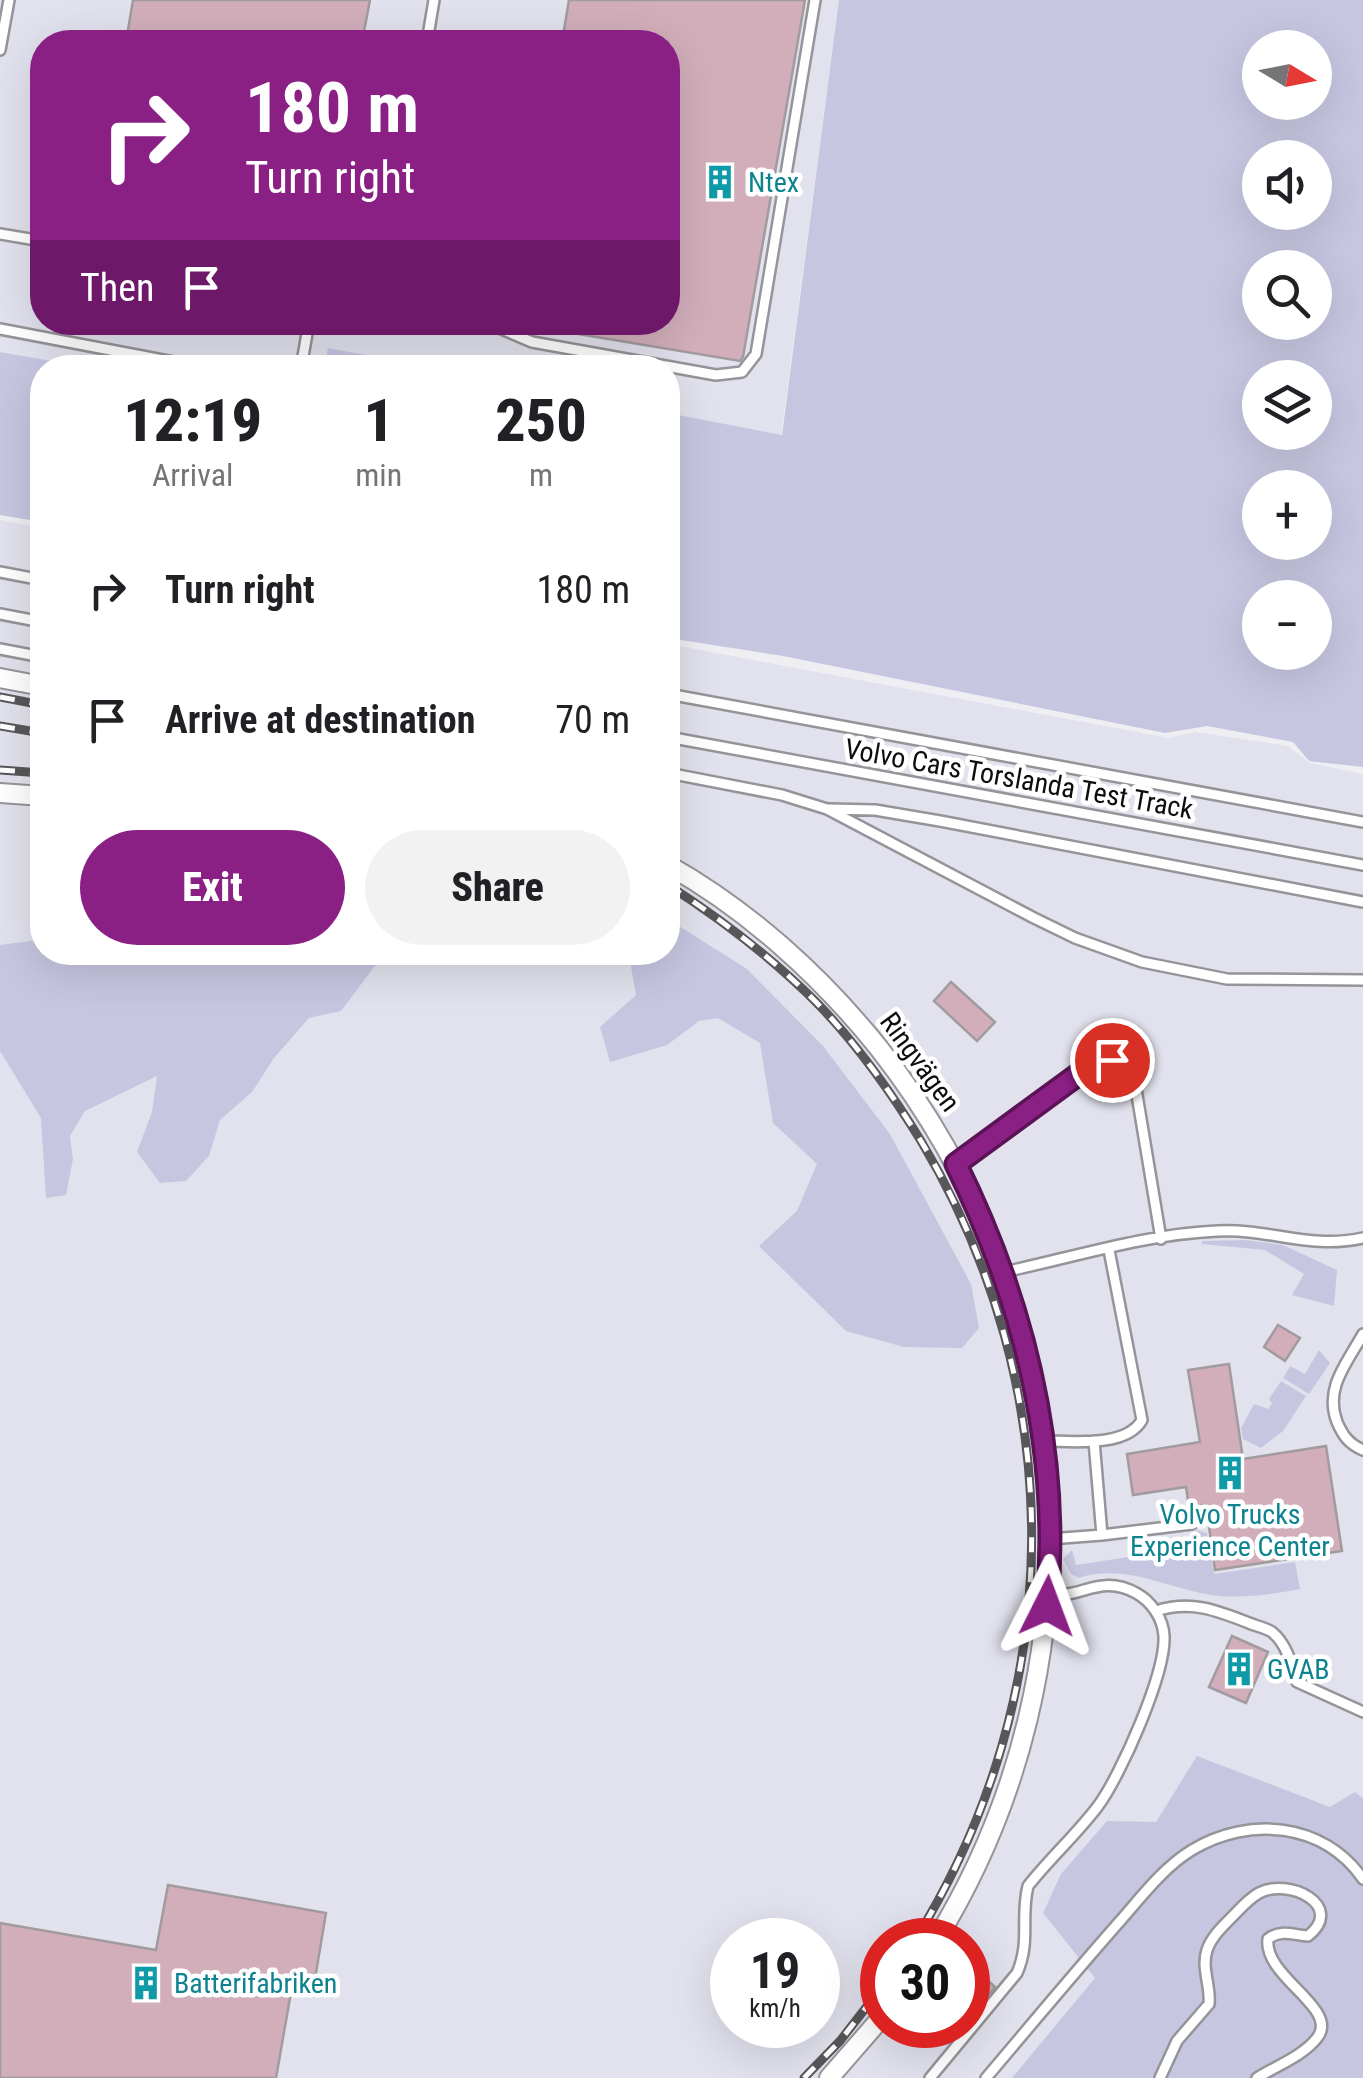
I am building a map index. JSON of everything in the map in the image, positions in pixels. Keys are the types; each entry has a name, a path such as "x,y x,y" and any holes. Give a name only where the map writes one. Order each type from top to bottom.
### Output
{"street":[{"path":"0,678 30,684"},
{"path":"0,793 30,795"},
{"name":"Ringvägen","path":"680,873 763,931 834,998 905,1082 956,1164 1004,1272 1031,1366 1044,1441 1050,1539 1038,1674 1015,1764 980,1856 948,1918"},
{"path":"829,2078 860,2042"}],"lane":[{"path":"0,50 9,0"},
{"path":"429,30 434,0"},
{"path":"680,369 716,375 742,372 756,354 815,0"},
{"path":"0,234 30,239"},
{"path":"0,329 30,335"},
{"path":"32,335 137,355"},
{"path":"516,335 532,342 604,355"},
{"path":"0,572 30,578"},
{"path":"0,614 30,620"},
{"path":"0,649 30,655"},
{"name":"Volvo Cars Torslanda Test Track","path":"680,696 1363,822"},
{"name":"Volvo Cars Torslanda Test Track","path":"680,739 1363,865"},
{"path":"680,774 782,795 827,809 1048,924 1142,962 1227,979 1363,980"},
{"path":"827,809 875,810 1363,902"},
{"path":"956,1164 1087,1068 1099,1062 1120,1062 1135,1082 1162,1239"},
{"path":"1004,1272 1222,1230 1306,1243 1363,1238"},
{"path":"1044,1441 1094,1441 1128,1434 1142,1420 1109,1250"},
{"path":"1363,1334 1336,1379 1331,1402 1340,1430 1350,1444 1363,1450"},
{"path":"1094,1441 1102,1535"},
{"path":"1050,1539 1192,1524"},
{"path":"930,2078 1018,1973 1026,1954 1023,1906 1028,1886 1097,1808 1115,1779 1152,1690 1163,1652 1162,1623 1156,1611 1136,1593 1101,1584 1061,1596 1048,1594"},
{"path":"1156,1611 1176,1604 1193,1604 1273,1633 1289,1656 1298,1682 1363,1712"},
{"path":"986,2078 1157,1880 1190,1851 1231,1833 1262,1828 1286,1830 1328,1845 1363,1878"},
{"path":"1160,2078 1176,2041 1209,2004 1206,1960 1215,1935 1254,1896 1269,1889 1287,1888 1316,1903 1319,1925 1308,1936 1283,1932 1272,1935 1267,1950 1281,1974 1320,2013 1323,2024 1312,2043 1257,2078"}],"shaded area":[{"path":"0,0 839,0 781,435 680,415 680,355 366,355 328,348 327,355 30,358 0,352"},
{"path":"839,0 1363,0 1363,767 1309,761 1293,742 1207,726 1165,733 783,656 680,640 680,415 782,435"},
{"path":"328,348 366,355 327,355"},
{"path":"0,352 30,357 30,520 0,515"},
{"path":"0,520 30,526 30,965 680,965 680,646 1169,738 1195,732 1288,746 1310,763 1363,774 1363,2078 0,2078"},
{"path":"680,927 747,969 823,1046 890,1134 971,1284 979,1328 962,1348 904,1347 846,1331 759,1246 797,1211 817,1164 773,1123 760,1043 718,1018 699,1021 667,1045 610,1062 600,1027 636,995 631,965 680,965"},
{"path":"30,941 30,965 377,965 341,1011 309,1018 274,1058 252,1092 220,1120 209,1156 186,1181 160,1183 137,1152 152,1112 157,1076 85,1111 70,1136 73,1159 66,1195 46,1198 41,1118 0,1051 0,945"},
{"path":"1245,1240 1283,1245 1337,1270 1334,1306 1292,1295 1304,1274 1265,1250 1202,1244"},
{"path":"1319,1350 1330,1363 1309,1394 1283,1378 1290,1366 1305,1374"},
{"path":"1281,1381 1306,1396 1283,1431 1261,1448 1243,1439 1241,1428 1254,1404 1268,1409 1272,1403 1269,1399"},
{"path":"1196,1530 1207,1533 1214,1574 1295,1562 1300,1589 1220,1596 1132,1576 1097,1574 1079,1578 1071,1574 1063,1559 1072,1550 1076,1565 1200,1546"},
{"path":"1197,1756 1330,1807 1355,1792 1363,1798 1363,2078 1012,2078 1095,1978 1043,1913 1061,1874 1107,1821 1156,1822"}],"building":[{"path":"133,0 370,0 364,30 128,30"},
{"name":"Ntex","path":"569,0 805,0 740,361 584,335 680,335 680,30 564,30"},
{"path":"951,982 995,1022 977,1041 934,1001"},
{"path":"1278,1325 1300,1338 1285,1361 1264,1347"},
{"name":"Volvo Trucks Experience Center","path":"1229,1364 1243,1459 1326,1446 1342,1551 1215,1570 1206,1505 1189,1507 1186,1487 1133,1495 1127,1454 1200,1442 1188,1370"},
{"name":"GVAB","path":"1232,1636 1268,1652 1246,1703 1209,1687"},
{"name":"Batterifabriken","path":"168,1885 326,1913 314,1985 293,1981 276,2078 0,2078 0,1923 156,1950"}],"railway":[{"path":"0,697 30,703"},
{"path":"0,726 30,731"},
{"path":"0,770 30,772"},
{"path":"680,893 781,970 831,1018 872,1068 921,1141 970,1237 1005,1336 1025,1438 1032,1541 1024,1644 1002,1746 966,1845 927,1918"},
{"path":"804,2078 860,2015"}],"place":[{"name":"Ntex","path":"720,182"},
{"name":"Volvo Trucks Experience Center","path":"1230,1473"},
{"name":"GVAB","path":"1239,1669"},
{"name":"Batterifabriken","path":"146,1983"}],"route":[{"path":"1047,1606 1048,1483 1031,1366 1004,1272 956,1164 1087,1068 1112,1060"}]}
